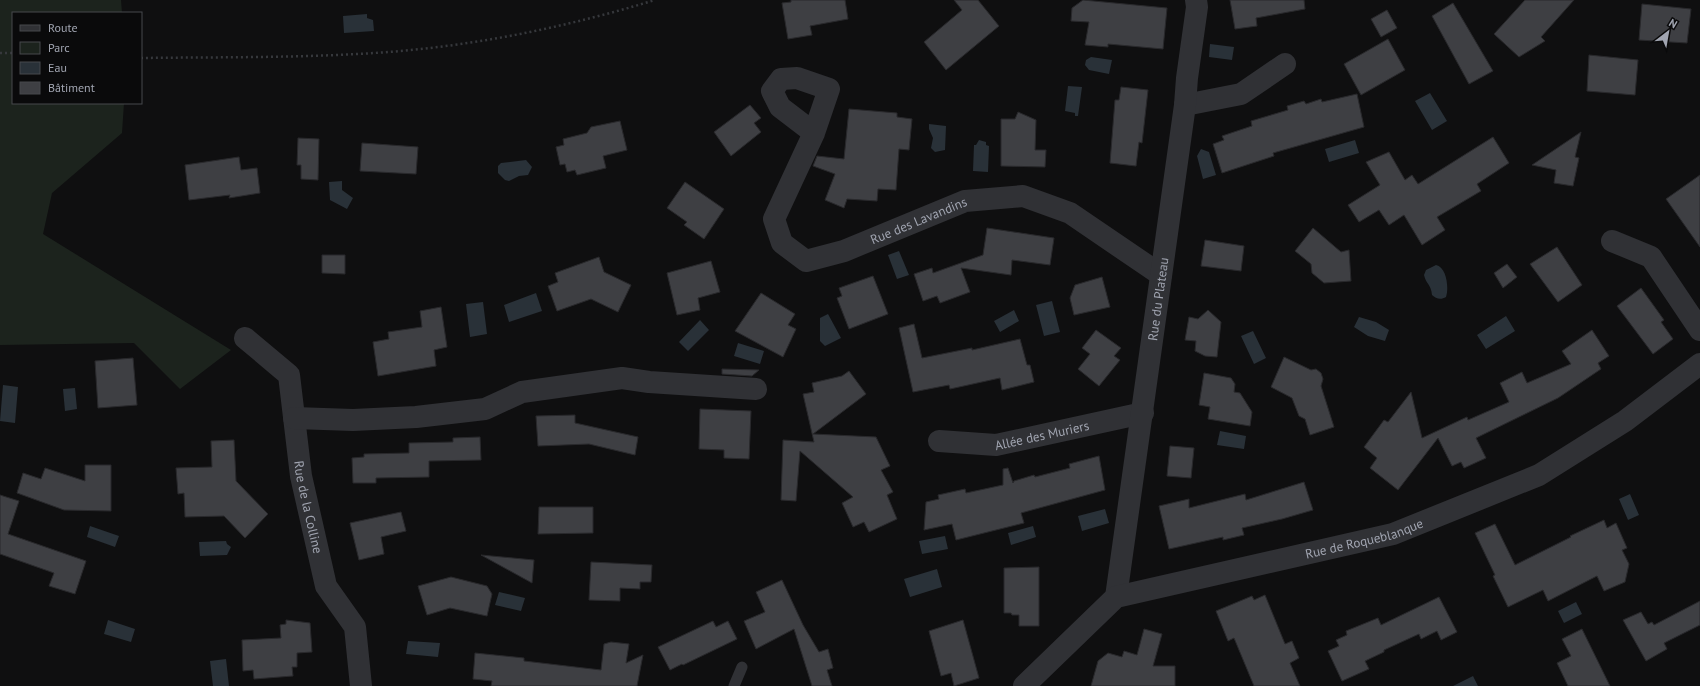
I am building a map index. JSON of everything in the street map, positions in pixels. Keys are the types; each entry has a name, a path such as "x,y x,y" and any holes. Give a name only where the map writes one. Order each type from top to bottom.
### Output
{"street":[{"name":"Rue du Plateau","path":"1116,598 1185,105 1187,78 1197,6 1196,0"},
{"path":"1185,105 1241,94 1286,64"},
{"name":"Rue des Lavandins","path":"814,134 774,219 782,243 806,261 844,251 965,201 1023,196 1070,213 1161,276"},
{"path":"1612,241 1651,258 1700,330"},
{"name":"Rue de la Colline","path":"245,338 289,375 301,476 326,586 355,627 361,686"},
{"name":"Rue de Roqueblanque","path":"1116,598 1393,534 1539,475 1625,422 1700,364"},
{"path":"294,418 353,420 416,417 485,409 522,392 622,378 649,382 756,389"},
{"name":"Allée des Muriers","path":"940,441 996,445 1143,413"},
{"path":"1024,686 1116,598"}],"lane":[{"path":"734,686 742,667"}],"path":[{"path":"142,58 374,53 454,46 554,28 655,0"},
{"path":"0,53 12,54"}],"green space":[{"path":"0,0 121,0 122,12 12,12 12,104 124,104 122,133 52,193 43,234 231,350 180,389 134,343 0,345"}],"water":[{"path":"367,14 367,18 373,20 374,31 344,33 343,16"},
{"path":"1210,44 1234,47 1232,60 1209,57"},
{"path":"1091,57 1112,60 1109,74 1089,70 1085,65 1086,60"},
{"path":"1068,86 1082,87 1078,116 1075,116 1075,113 1065,111"},
{"path":"1430,93 1447,121 1432,130 1415,101"},
{"path":"929,124 946,126 945,150 935,152 931,148 933,138 929,129"},
{"path":"979,140 986,142 986,145 989,146 988,172 973,171 974,145 976,145"},
{"path":"1355,140 1359,153 1329,162 1325,149"},
{"path":"1201,149 1209,152 1216,175 1203,179 1197,156"},
{"path":"526,160 532,167 528,175 519,176 509,181 505,180 498,173 498,166 501,163"},
{"path":"342,181 342,190 353,198 347,209 330,200 329,182"},
{"path":"899,251 909,275 897,279 888,255"},
{"path":"1436,265 1443,270 1447,284 1446,297 1442,299 1432,295 1431,288 1424,275 1426,270"},
{"path":"536,293 542,311 509,322 504,305"},
{"path":"1052,301 1060,332 1044,336 1036,305"},
{"path":"483,302 487,334 470,337 466,304"},
{"path":"1014,310 1019,321 1000,332 994,321"},
{"path":"828,314 841,338 825,346 820,341 820,318"},
{"path":"1506,316 1515,331 1486,349 1477,335"},
{"path":"1359,317 1376,322 1389,330 1385,341 1368,336 1354,327"},
{"path":"700,320 709,330 688,351 679,342"},
{"path":"1253,331 1266,358 1254,364 1241,336"},
{"path":"738,343 764,351 760,364 734,356"},
{"path":"3,385 18,387 15,423 0,421"},
{"path":"75,388 77,409 65,411 63,389"},
{"path":"1220,431 1246,436 1244,449 1217,445"},
{"path":"1630,494 1639,515 1628,520 1619,499"},
{"path":"1105,509 1109,523 1082,531 1078,516"},
{"path":"90,526 119,536 115,547 87,537"},
{"path":"1033,526 1036,537 1011,545 1008,533"},
{"path":"945,536 948,549 922,554 919,541"},
{"path":"226,541 231,547 227,555 200,556 199,542"},
{"path":"937,569 942,587 910,597 904,579"},
{"path":"499,592 525,598 521,611 495,605"},
{"path":"1576,602 1582,614 1564,623 1558,611"},
{"path":"108,620 135,629 131,642 104,634"},
{"path":"408,641 440,643 438,657 406,654"},
{"path":"226,659 229,686 213,686 210,661"},
{"path":"1473,676 1478,686 1453,686"}],"building":[{"path":"791,0 845,0 848,19 810,26 812,35 788,39 782,3 791,2"},
{"path":"954,0 978,0 999,26 946,70 924,42 962,10"},
{"path":"1083,0 1167,8 1163,49 1108,44 1108,47 1085,45 1089,22 1071,21 1072,8"},
{"path":"1230,0 1304,0 1305,9 1256,18 1257,26 1235,29"},
{"path":"1525,0 1574,0 1541,37 1545,41 1519,57 1494,34"},
{"path":"1453,3 1493,71 1469,84 1432,16"},
{"path":"1642,4 1691,9 1687,43 1639,40"},
{"path":"1387,10 1397,28 1381,37 1371,19"},
{"path":"1388,39 1405,70 1361,95 1344,64"},
{"path":"1589,55 1638,60 1635,95 1587,91"},
{"path":"1121,87 1148,90 1142,143 1139,142 1136,166 1110,163 1115,100 1119,100"},
{"path":"1357,94 1364,127 1273,153 1274,156 1222,173 1213,144 1224,140 1222,136 1252,126 1251,121 1288,110 1287,106 1304,101 1306,104 1321,99 1322,102"},
{"path":"750,105 761,118 754,123 761,132 731,156 714,132"},
{"path":"849,109 897,113 897,117 912,119 909,150 899,149 896,190 878,189 877,201 847,199 844,208 825,200 835,174 813,166 817,156 844,159"},
{"path":"1018,112 1036,120 1035,150 1046,150 1045,167 1001,166 1001,119 1015,119"},
{"path":"620,121 627,150 603,156 606,168 577,175 575,170 567,172 565,164 560,165 556,147 564,145 563,139 587,133 591,127"},
{"path":"1581,132 1575,157 1579,158 1573,186 1554,183 1556,170 1532,165"},
{"path":"1493,137 1509,163 1477,184 1481,191 1437,217 1445,230 1422,245 1404,215 1389,225 1379,210 1359,222 1348,205 1380,185 1366,162 1389,152 1405,180 1412,175 1418,184"},
{"path":"298,138 319,139 318,180 301,179 301,165 297,165"},
{"path":"362,143 418,147 416,174 360,171"},
{"path":"239,157 241,170 257,168 260,193 229,198 230,195 189,200 185,165"},
{"path":"1700,175 1700,247 1666,199"},
{"path":"685,182 724,209 704,239 684,225 687,222 667,208"},
{"path":"987,228 1054,238 1050,265 1012,260 1011,275 961,268 970,292 940,303 937,296 923,301 914,274 932,268 933,273 983,255"},
{"path":"1313,228 1341,252 1349,250 1351,281 1324,283 1312,273 1311,264 1295,251"},
{"path":"1205,240 1244,246 1241,271 1201,266"},
{"path":"1557,247 1582,285 1558,302 1530,264"},
{"path":"322,255 345,255 345,274 322,273"},
{"path":"599,257 604,272 631,285 618,312 591,299 557,311 548,286 558,282 555,273"},
{"path":"711,261 720,292 698,298 700,310 677,315 667,273"},
{"path":"1507,264 1517,277 1503,288 1494,273"},
{"path":"873,276 888,314 849,329 837,298 842,296 839,288"},
{"path":"1102,277 1110,307 1074,315 1070,298 1075,285"},
{"path":"1641,288 1664,320 1661,322 1673,339 1653,354 1617,306"},
{"path":"761,293 795,314 788,325 796,329 783,357 735,331"},
{"path":"441,307 447,347 434,350 436,366 378,376 373,342 389,339 388,332 422,327 420,311"},
{"path":"1208,310 1221,322 1217,357 1205,356 1195,351 1196,341 1185,340 1189,317 1198,319"},
{"path":"914,324 922,358 972,348 972,350 1020,339 1027,365 1030,365 1034,382 1002,390 1000,378 950,389 949,385 913,392 899,328"},
{"path":"1096,330 1121,348 1114,356 1120,360 1099,386 1078,369 1090,354 1082,348"},
{"path":"1592,330 1609,356 1598,363 1601,369 1558,398 1476,438 1486,458 1464,468 1461,462 1452,466 1438,438 1398,490 1370,468 1377,458 1364,447 1384,420 1388,422 1411,392 1422,438 1467,417 1468,420 1509,402 1500,383 1522,372 1527,383 1571,364 1562,351"},
{"path":"1284,357 1311,370 1316,369 1321,373 1323,379 1321,386 1334,427 1310,435 1305,419 1299,416 1292,398 1271,387"},
{"path":"133,358 137,405 98,408 95,361"},
{"path":"722,369 759,370 752,376 722,374"},
{"path":"849,371 866,394 813,434 876,437 890,466 881,470 893,492 887,495 897,519 869,532 864,522 853,527 842,503 853,497 800,451 796,501 781,500 783,440 814,442 803,394 814,392 812,383 842,376"},
{"path":"1204,373 1231,378 1235,384 1234,392 1240,393 1252,412 1250,426 1208,419 1210,407 1199,405"},
{"path":"700,409 751,411 749,459 724,458 724,450 699,449"},
{"path":"575,415 575,423 638,437 635,455 589,444 538,446 536,416"},
{"path":"480,437 481,460 429,461 429,477 376,478 376,483 353,483 352,458 364,457 364,454 409,453 409,443 453,442 453,438"},
{"path":"234,440 236,481 268,514 245,538 224,516 185,517 184,493 178,494 176,468 212,467 211,441"},
{"path":"1170,446 1194,448 1191,478 1167,476"},
{"path":"1099,456 1105,490 1021,513 1024,523 956,540 952,524 924,530 926,502 939,499 938,495 965,489 966,493 1003,485 1003,469 1008,468 1013,483 1014,481 1034,475 1035,477 1070,468 1069,464"},
{"path":"85,465 111,465 111,511 64,510 17,493 23,473 41,479 45,468 85,481"},
{"path":"1304,482 1313,510 1242,528 1244,535 1223,540 1223,537 1169,549 1159,506 1189,499 1189,508 1245,494 1246,500"},
{"path":"0,495 19,501 8,534 86,561 75,594 49,586 54,573 0,554"},
{"path":"539,507 593,507 593,533 538,534"},
{"path":"401,512 406,531 381,537 384,554 359,560 350,523"},
{"path":"1604,520 1607,528 1616,523 1627,548 1622,550 1629,564 1625,582 1604,591 1597,576 1548,601 1543,590 1508,607 1475,533 1495,524 1515,565"},
{"path":"481,555 534,560 532,583"},
{"path":"591,562 652,565 651,582 640,582 640,589 620,588 620,601 589,600"},
{"path":"1039,567 1039,626 1019,626 1019,615 1004,613 1004,568"},
{"path":"451,577 487,586 492,594 487,616 450,608 427,615 418,586"},
{"path":"782,580 803,625 819,652 828,649 833,668 827,670 832,686 812,686 794,629 756,649 744,621 765,612 756,592"},
{"path":"1265,595 1285,644 1292,641 1299,658 1290,663 1300,686 1254,686 1234,638 1228,641 1216,611 1252,596 1254,600"},
{"path":"1439,597 1457,632 1441,640 1437,631 1421,639 1419,634 1384,650 1384,652 1365,661 1369,669 1342,681 1328,651 1339,646 1336,640 1347,635 1346,631 1378,618 1381,625"},
{"path":"1700,601 1700,625 1664,643 1667,649 1646,661 1623,620 1641,612 1648,624 1652,622 1654,625"},
{"path":"286,620 310,623 312,652 297,653 297,667 292,667 293,676 254,679 253,670 243,671 242,640 281,638 280,625 286,624"},
{"path":"963,620 979,678 954,686 951,673 941,676 929,631"},
{"path":"713,621 716,627 728,621 737,639 670,670 658,647"},
{"path":"1144,629 1162,634 1153,666 1175,666 1175,686 1091,686 1098,661 1108,653 1122,657 1124,651 1137,655"},
{"path":"1582,629 1610,686 1568,686 1557,663 1571,656 1562,639"},
{"path":"611,642 629,644 626,663 643,655 637,686 491,686 492,681 473,679 475,653 524,658 524,661 601,670 604,644"}]}
